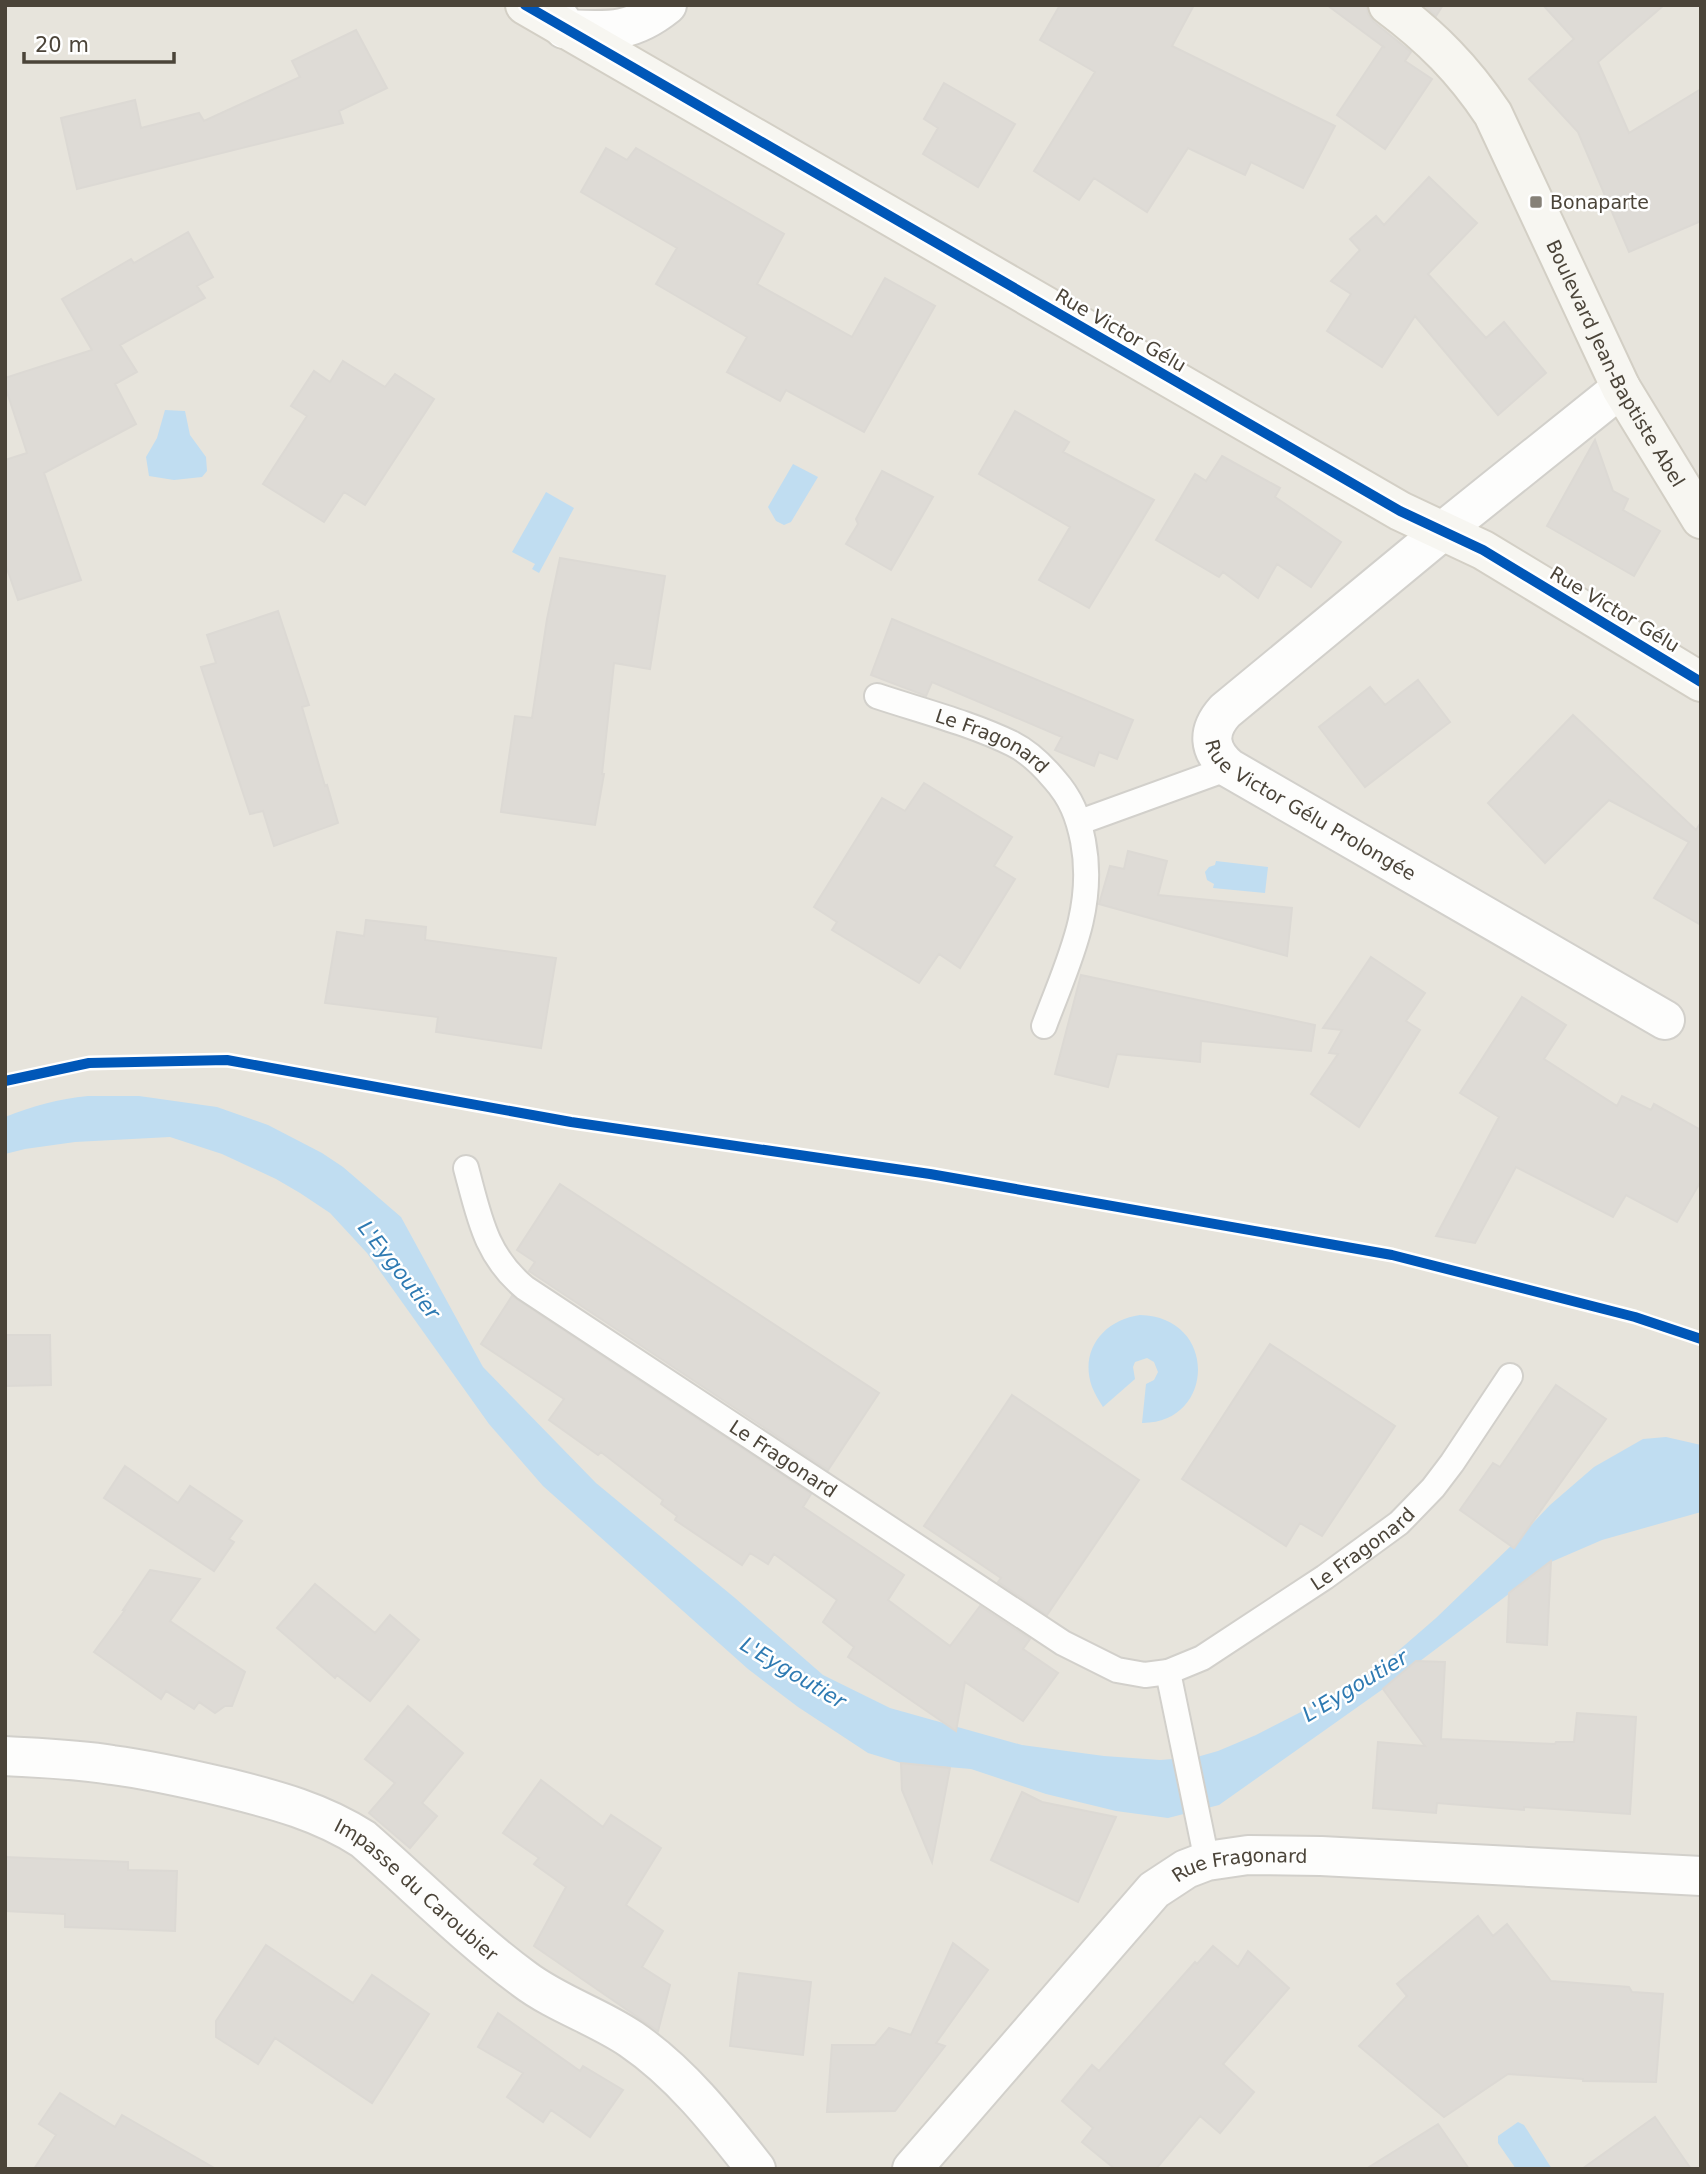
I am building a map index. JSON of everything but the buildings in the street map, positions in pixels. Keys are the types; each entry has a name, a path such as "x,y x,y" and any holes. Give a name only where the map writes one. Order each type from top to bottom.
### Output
{"street":[{"name":"Rue Victor Gélu","path":"525,5 560,17 1400,511 1483,550 1701,682"},
{"path":"560,17 617,30 643,23 667,5"},
{"name":"Boulevard Jean-Baptiste Abel","path":"1388,5 1451,58 1474,85 1493,114 1621,388 1701,519"},
{"name":"Rue Victor Gélu Prolongée","path":"1621,388 1225,711 1212,731 1213,742 1221,761 1229,768 1665,1020"},
{"name":"Impasse du Caroubier","path":"5,1756 111,1764 167,1774 273,1799 341,1824 363,1839 525,1980 629,2038 657,2058 687,2087 756,2169"},
{"name":"Rue Fragonard","path":"912,2169 1154,1890 1186,1869 1208,1861 1248,1854 1701,1876"}],"lane":[{"name":"Le Fragonard","path":"877,696 1016,745 1034,758 1063,789 1072,803 1080,822 1087,860 1086,903 1044,1026"},
{"path":"1080,822 1229,768"},
{"name":"Le Fragonard","path":"466,1168 482,1229 490,1247 500,1263 525,1288 1063,1643 1117,1670 1145,1675 1168,1672 1202,1658 1325,1577 1399,1523 1433,1488 1452,1463 1510,1376"},
{"path":"1168,1672 1208,1861"}],"shaded area":[{"path":"5,5 1701,5 1701,2169 5,2169"}],"water":[{"path":"165,410 185,411 190,435 206,457 207,471 202,477 174,480 149,476 146,457 157,438"},
{"path":"793,464 818,477 791,522 784,525 776,521 768,507"},
{"path":"546,492 574,508 539,573 532,569 535,564 512,552"},
{"path":"1216,861 1268,867 1265,893 1213,888 1214,884 1207,880 1205,872 1215,865"},
{"name":"L'Eygoutier","path":"88,1096 139,1096 217,1107 268,1125 343,1167 401,1217 483,1367 596,1483 823,1675 890,1708 1022,1745 1160,1760 1197,1757 1256,1735 1348,1688 1383,1664 1436,1618 1550,1505 1594,1467 1643,1439 1666,1437 1701,1445 1701,1512 1602,1540 1551,1562 1383,1689 1219,1805 1168,1818 1116,1811 1046,1794 971,1769 901,1763 868,1753 798,1707 748,1669 543,1486 489,1424 367,1253 330,1213 276,1179 222,1154 170,1137 75,1142 5,1154 5,1117 46,1104"},
{"path":"1140,1315 1166,1320 1184,1333 1195,1350 1198,1370 1194,1390 1184,1407 1166,1419 1142,1423 1146,1384 1154,1380 1158,1372 1154,1362 1147,1358 1135,1362 1135,1379 1103,1407 1092,1387 1089,1373 1092,1349 1098,1339 1115,1323"},
{"path":"1518,2122 1524,2125 1552,2169 1516,2169 1498,2143 1498,2136"}],"cycle path":[{"path":"525,5 1400,511 1483,550 1701,682"},
{"path":"5,1081 89,1063 227,1060 571,1122 930,1174 1392,1255 1635,1317 1701,1339"}],"place":[{"name":"Bonaparte","path":"1536,202"}]}
